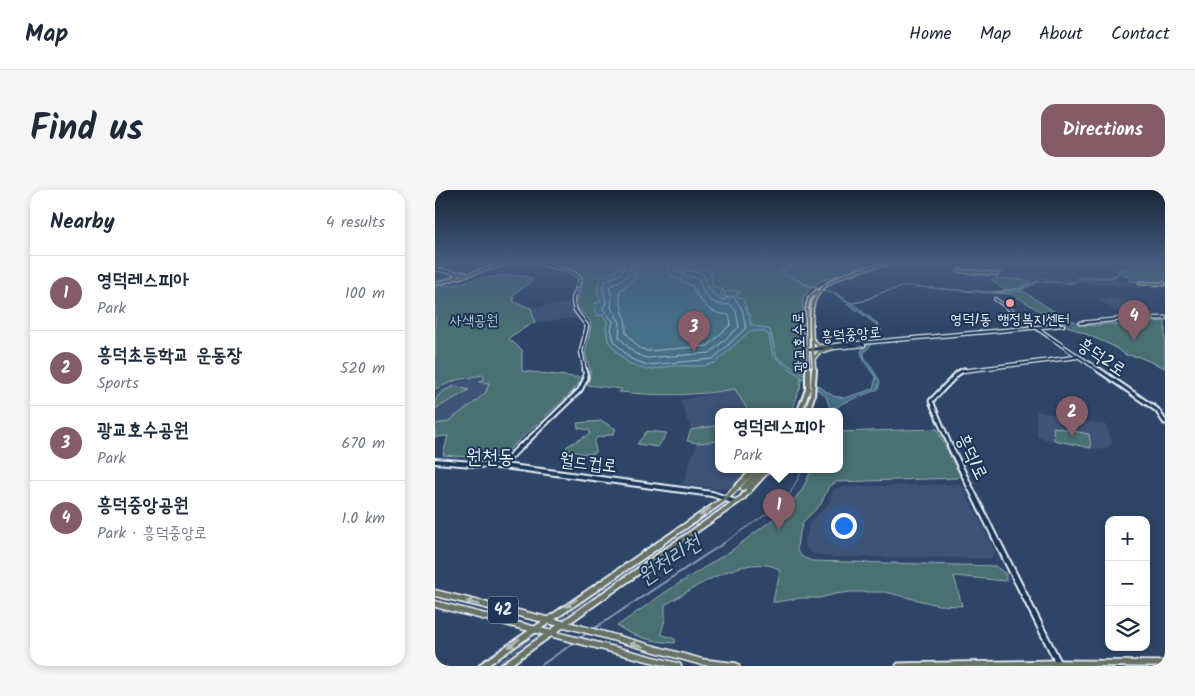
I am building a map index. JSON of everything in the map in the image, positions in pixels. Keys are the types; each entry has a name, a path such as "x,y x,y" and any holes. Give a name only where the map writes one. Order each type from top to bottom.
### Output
{"highway":[{"path":"1150,284 1165,286"},
{"path":"1143,286 1165,286"}],"main road":[{"name":"광교호수로","path":"801,408 807,389 809,367 807,308 809,299 828,284"},
{"name":"광교호수로","path":"823,287 829,284"},
{"name":"광교호수로","path":"808,408 814,394 811,308 817,291"},
{"path":"813,340 818,346 827,346"},
{"path":"814,359 819,352 833,348"},
{"path":"482,666 534,628 725,499 751,473"},
{"path":"757,473 746,488 760,473"},
{"path":"504,666 554,634 564,624 735,502 752,489 765,473"},
{"name":"42","path":"435,593 564,624 702,662 736,666"},
{"name":"42","path":"435,604 678,666"},
{"path":"899,666 1165,664"}],"street":[{"path":"501,466 580,390 586,379 587,369 582,360 581,351 587,326 573,306 572,301 580,284"},
{"name":"흥덕2로","path":"995,299 1157,410 1165,422"},
{"path":"1080,323 1122,319 1165,318"},
{"name":"흥덕중앙로","path":"808,350 827,346 879,343 1063,325"},
{"name":"흥덕중앙로","path":"813,349 862,344"},
{"name":"흥덕1로","path":"1059,664 967,481 931,401 958,373 964,370 1077,356"},
{"name":"월드컵로","path":"435,461 501,466 712,494 735,502"}],"shaded area":[{"path":"1097,298 1129,300 1157,316 1123,316"},
{"path":"569,303 578,318 535,322 531,308"},
{"path":"481,376 485,377 479,380 479,382 489,383 486,393 446,422 435,424 435,392 456,382"},
{"path":"735,389 746,408 715,408 715,426 691,430 680,400"},
{"path":"1036,411 1106,425 1112,443 1109,447 1103,449 1089,449 1037,437"},
{"path":"715,441 715,473 744,473 731,487 725,489 682,485 697,443"},
{"path":"958,484 963,487 995,552 990,558 832,557 813,554 806,548 805,540 810,522 827,506 833,490 837,487"}],"green space":[{"name":"사색공원","path":"529,284 513,296 514,302 531,308 535,322 509,339 522,350 522,371 581,377 582,379 573,391 503,455 493,459 443,455 448,436 435,437 435,424 447,422 475,402 486,392 489,383 479,382 485,378 482,375 457,380 435,389 435,285"},
{"path":"582,284 817,284 803,298 803,364 800,388 793,408 746,408 735,389 706,393 663,395 619,392 622,389 587,385 591,371 585,354 591,326 590,321 576,304"},
{"path":"997,284 1026,284 1020,288 1005,290"},
{"path":"1023,291 1061,315 1085,325 1113,324 1136,328 1144,327 1139,322 1165,321 1165,368 1139,357 1126,355 1113,346 1056,321 1012,294 993,293"},
{"path":"455,386 469,390 435,409 436,400 440,394"},
{"path":"602,421 616,429 613,434 596,438 594,443 596,450 594,453 584,454 566,449 567,446 590,434 589,430 578,428 577,423"},
{"path":"715,426 715,441 697,443 687,441 691,430"},
{"path":"1053,427 1089,434 1091,448 1054,440"},
{"path":"937,429 960,475 958,478 836,482 828,488 821,504 803,522 797,550 802,557 812,561 995,566 1006,574 1006,581 954,576 962,606 938,605 885,592 851,592 820,598 801,598 773,602 779,569 766,565 751,565 721,574 665,605 665,619 661,634 675,639 675,643 645,638 617,626 667,591 732,550 784,511 802,490 810,473 843,473 843,432"},
{"path":"647,431 667,433 658,447 637,444"}],"water":[{"path":"598,284 712,284 712,286 724,290 720,293 722,296 729,298 723,293 732,290 740,292 736,296 743,299 750,314 750,324 770,330 777,357 833,396 845,398 873,389 876,378 864,361 861,351 877,332 877,325 835,294 803,284 836,293 851,303 863,301 880,293 864,301 852,303 878,324 881,330 879,337 864,352 864,356 880,381 878,389 841,404 837,408 829,406 826,396 773,356 769,335 763,331 750,331 715,363 703,366 673,366 646,370 628,363 608,341 606,327 608,323 603,315 596,316 594,307 595,303 601,302 597,290"},
{"path":"1033,284 1023,289 989,293 906,286 989,292 1020,289"}],"waterway":[{"name":"원천리천","path":"722,544 786,501 801,473"},
{"name":"원천리천","path":"592,630 724,543"},
{"name":"원천리천","path":"580,638 587,633"},
{"name":"원천리천","path":"540,666 575,642"}],"tunnel":[{"path":"1136,284 1165,286"},
{"path":"1063,325 1080,323"},
{"path":"663,544 743,488"},
{"path":"670,544 748,489"},
{"path":"491,666 665,543"},
{"path":"498,666 672,543"}],"place":[{"name":"영덕1동 행정복지센터","path":"1010,303"},
{"name":"흥덕중앙공원","path":"1134,341"},
{"name":"광교호수공원","path":"694,352"},
{"name":"흥덕초등학교 운동장","path":"1072,437"},
{"name":"영덕레스피아","path":"779,530"}],"district":[{"name":"원천동","path":"490,458"}]}
